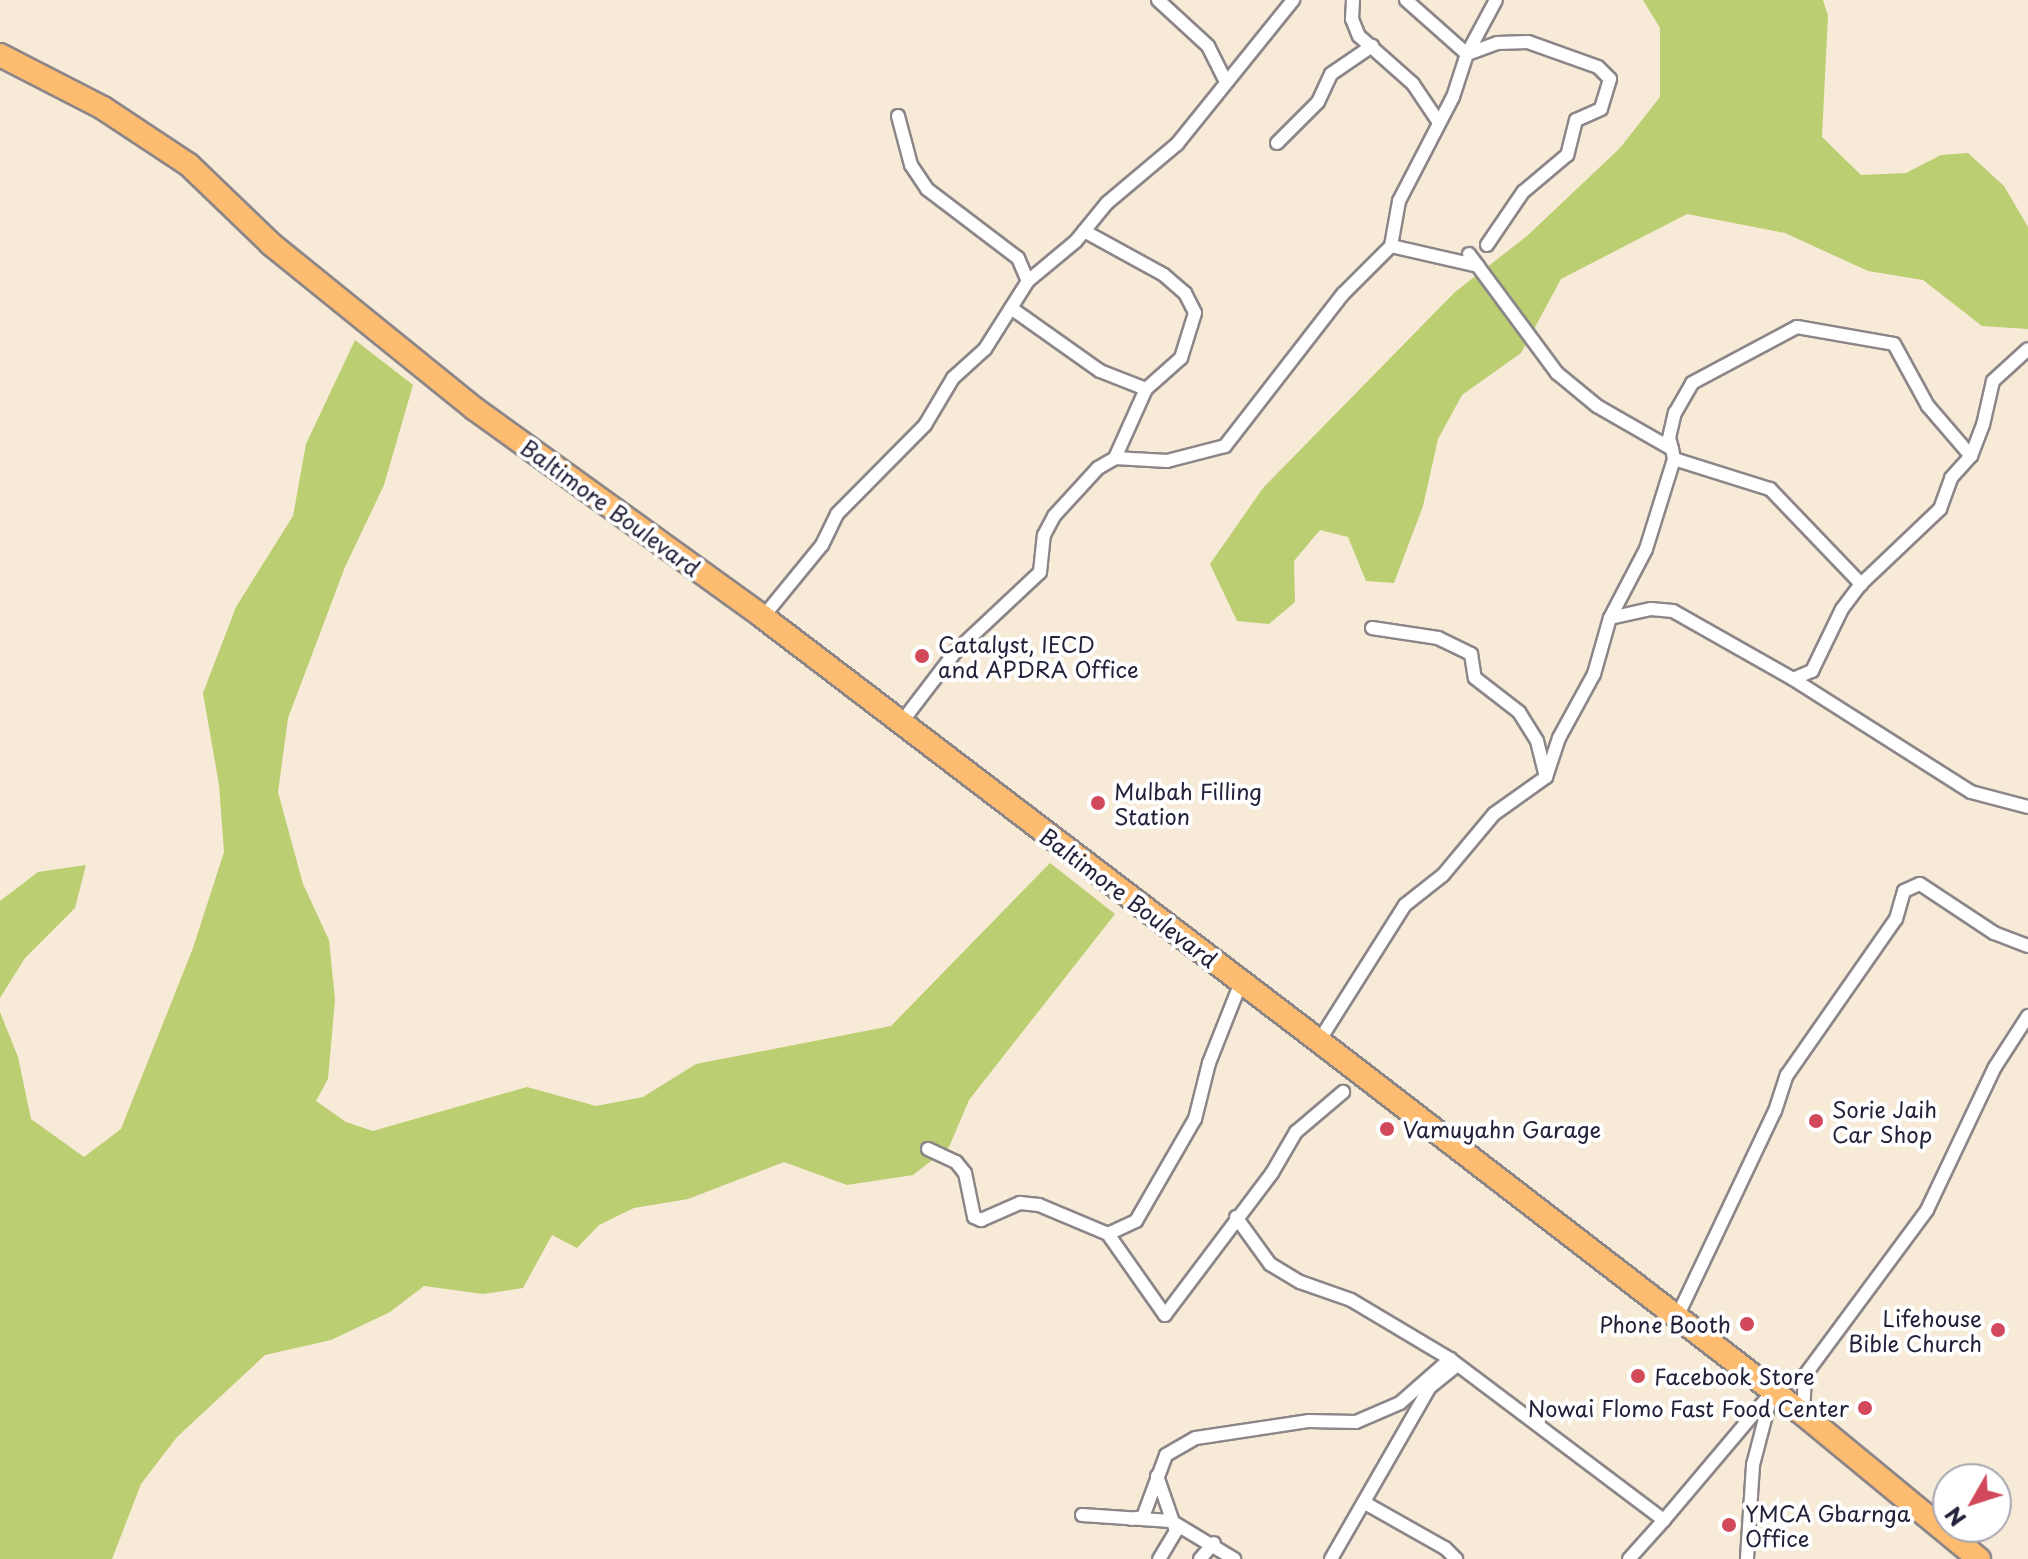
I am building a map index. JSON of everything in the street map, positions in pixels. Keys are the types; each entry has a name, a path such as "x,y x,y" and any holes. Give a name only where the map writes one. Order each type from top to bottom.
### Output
{"highway":[{"name":"Baltimore Boulevard","path":"0,55 103,108 189,165 271,244 475,409 763,617 1319,1041 1803,1414 1979,1559"}],"street":[{"path":"1158,0 1208,46 1226,82"},
{"path":"763,617 822,545 837,514 925,425 953,378 985,349 1028,281 1084,231 1107,203 1177,144 1226,82 1286,16 1293,0"},
{"path":"1353,0 1352,19 1359,36 1413,84 1438,121"},
{"path":"1406,0 1467,54"},
{"path":"901,723 956,651 1040,572 1044,535 1054,516 1098,468 1115,458 1167,461 1225,446 1343,294 1391,246 1399,201 1463,75 1467,54 1496,0"},
{"path":"1467,54 1497,43 1528,42 1598,67 1610,79 1601,109 1576,120 1567,155 1523,192 1487,245"},
{"path":"1277,143 1318,102 1331,74 1372,46"},
{"path":"898,116 911,165 927,189 1018,258 1028,281"},
{"path":"1084,231 1164,275 1185,293 1195,313 1181,358 1146,389 1115,458"},
{"path":"1391,246 1478,266"},
{"path":"1469,254 1557,373 1597,406 1673,454 1770,489 1861,584"},
{"path":"1011,308 1100,371 1146,389"},
{"path":"1319,1041 1405,905 1443,875 1494,814 1546,777 1559,738 1594,674 1610,618 1646,549 1673,454 1669,438 1675,413 1692,383 1797,327 1894,344 1928,406 1971,456"},
{"path":"1793,679 1812,671 1842,609 1861,584 1940,509 1951,478 1971,456 1993,381 2028,349"},
{"path":"1610,618 1651,609 1673,611 1877,728 1971,792 2028,807"},
{"path":"1372,628 1438,638 1471,654 1475,678 1519,712 1537,741 1546,777"},
{"path":"1677,1317 1766,1132 1787,1075 1896,919 1904,891 1920,884 1994,933 2028,946"},
{"path":"1108,1234 1136,1221 1195,1119 1209,1063 1241,982"},
{"path":"1803,1414 1805,1375 1919,1222 1995,1067 2028,1016"},
{"path":"928,1149 956,1162 965,1173 974,1217 981,1220 1030,1204 1108,1234 1165,1315 1296,1132 1343,1092"},
{"path":"1236,1217 1270,1264 1300,1282 1351,1300 1453,1362 1578,1451 1664,1520"},
{"path":"1131,1519 1143,1517 1166,1455 1196,1438 1308,1421 1356,1422 1400,1403 1453,1362"},
{"path":"1331,1559 1430,1387 1453,1362"},
{"path":"1629,1559 1772,1392"},
{"path":"1747,1559 1753,1465 1772,1392"},
{"path":"1157,1476 1176,1531 1159,1559"},
{"path":"1365,1503 1456,1559"},
{"path":"1082,1515 1171,1521 1214,1543 1234,1559"},
{"path":"1200,1559 1214,1543"}],"green space":[{"path":"1643,0 1823,0 1828,16 1822,137 1861,175 1906,173 1941,155 1968,153 2004,186 2028,227 2028,329 1982,326 1923,280 1868,271 1785,233 1687,214 1561,279 1521,353 1462,395 1438,439 1423,506 1394,583 1366,581 1348,537 1320,530 1294,561 1295,602 1269,624 1237,621 1210,564 1263,488 1455,292 1527,236 1620,148 1660,97 1660,28"},
{"path":"355,340 413,385 384,485 345,567 288,718 278,792 303,884 329,940 335,999 328,1079 316,1101 346,1122 373,1131 527,1087 596,1106 643,1097 696,1064 891,1026 1050,863 1115,914 969,1100 949,1147 913,1175 847,1185 784,1162 688,1199 634,1208 599,1225 577,1248 552,1235 523,1288 483,1294 424,1286 390,1312 331,1340 265,1355 177,1437 141,1484 112,1559 0,1559 0,1012 18,1057 31,1119 84,1157 121,1129 193,948 224,852 219,785 203,693 236,607 293,516 306,444"},
{"path":"86,865 75,908 25,958 0,998 0,901 38,872"}],"place":[{"name":"Catalyst, IECD and APDRA Office","path":"922,656"},
{"name":"Mulbah Filling Station","path":"1098,803"},
{"name":"Sorie Jaih Car Shop","path":"1816,1121"},
{"name":"Vamuyahn Garage","path":"1387,1129"},
{"name":"Phone Booth","path":"1747,1324"},
{"name":"Lifehouse Bible Church","path":"1998,1330"},
{"name":"Facebook Store","path":"1638,1376"},
{"name":"Nowai Flomo Fast Food Center","path":"1865,1408"},
{"name":"YMCA Gbarnga Office","path":"1729,1525"}]}
